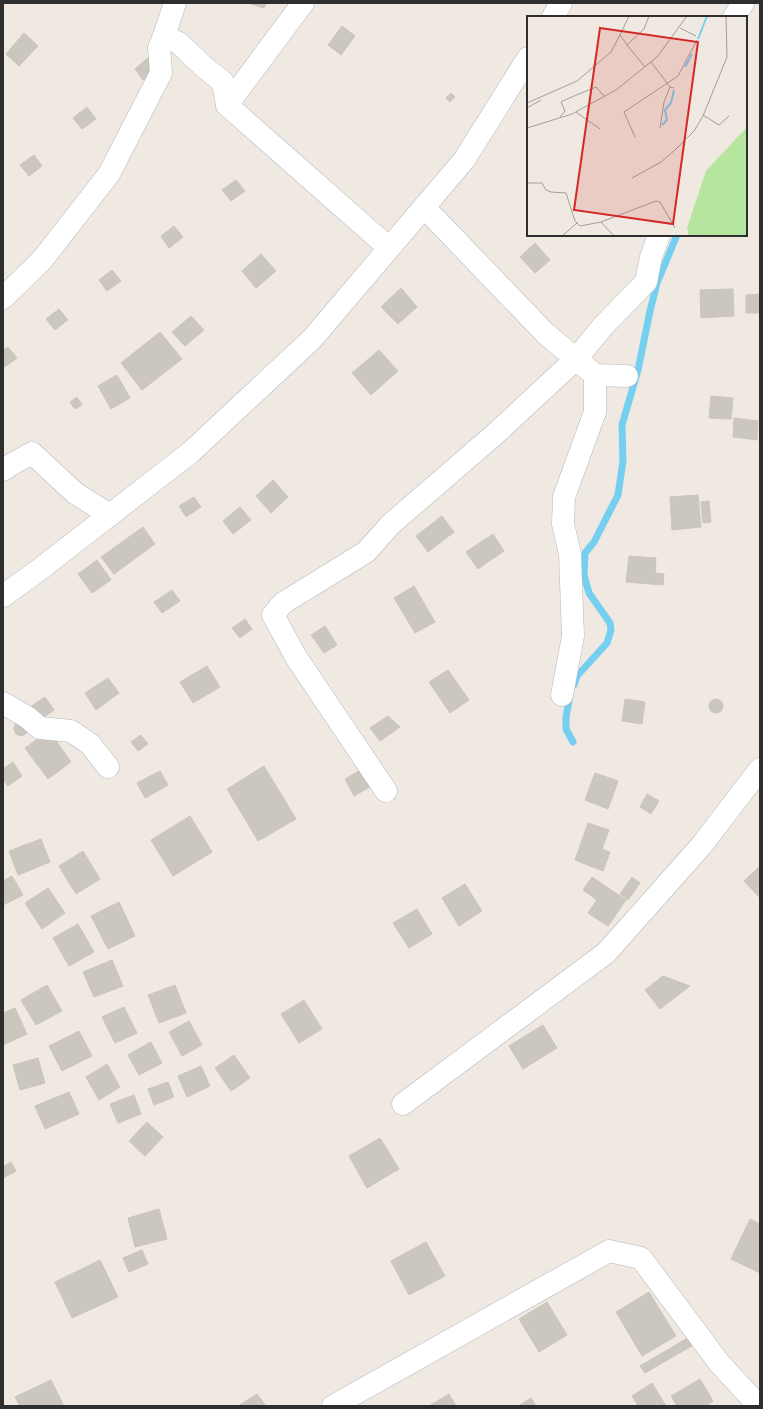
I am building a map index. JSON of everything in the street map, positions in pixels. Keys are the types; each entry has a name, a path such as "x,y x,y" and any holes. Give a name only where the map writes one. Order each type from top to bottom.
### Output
{"street":[{"path":"3,298 42,260 109,174 161,73 159,48 175,3"},
{"path":"227,105 303,3"},
{"path":"554,16 561,3"},
{"path":"735,16 743,3"},
{"path":"164,36 179,43 204,68 223,82 227,105 389,248"},
{"path":"3,596 191,452 312,339 464,160 527,60"},
{"path":"424,207 545,333 595,375 627,376"},
{"path":"386,791 296,656 273,615 283,603 366,552 391,524 494,435 576,359 604,325 646,282 651,257 659,236"},
{"path":"562,695 573,636 570,554 563,524 564,497 595,412 595,375"},
{"path":"3,470 32,453 75,493 110,515"},
{"path":"3,704 26,717 40,728 71,731 90,744 108,767"},
{"path":"403,1104 606,953 701,846 760,769"},
{"path":"333,1406 609,1252 641,1258 720,1364 759,1406"}],"building":[{"path":"248,3 266,3 264,8"},
{"path":"342,26 355,36 341,55 328,45"},
{"path":"24,33 38,46 19,66 6,54"},
{"path":"148,58 157,70 143,80 135,69"},
{"path":"451,93 455,97 450,102 446,98"},
{"path":"87,107 96,119 82,129 73,118"},
{"path":"34,155 42,166 29,176 20,165"},
{"path":"236,180 245,191 231,201 222,190"},
{"path":"174,226 183,237 169,248 161,236"},
{"path":"535,243 550,260 535,273 520,257"},
{"path":"261,254 276,271 256,288 242,271"},
{"path":"112,270 121,281 107,291 99,280"},
{"path":"401,288 417,307 398,324 381,307"},
{"path":"733,289 734,316 701,318 700,290"},
{"path":"760,294 760,313 746,313 746,295"},
{"path":"59,309 68,320 55,330 46,319"},
{"path":"191,316 204,330 185,346 172,332"},
{"path":"160,332 182,359 142,390 121,363"},
{"path":"8,347 17,358 3,368 3,350"},
{"path":"379,350 398,371 371,395 352,373"},
{"path":"117,375 130,398 111,409 98,386"},
{"path":"711,396 733,398 731,419 709,418"},
{"path":"77,397 82,405 75,409 70,402"},
{"path":"734,418 758,421 757,440 733,437"},
{"path":"273,480 288,497 271,513 256,496"},
{"path":"698,495 701,527 672,530 670,497"},
{"path":"194,497 201,507 186,517 179,506"},
{"path":"709,501 711,522 703,523 701,502"},
{"path":"240,507 251,520 233,534 223,521"},
{"path":"442,516 454,532 428,552 416,536"},
{"path":"143,527 155,544 114,574 101,557"},
{"path":"493,534 504,551 478,569 466,552"},
{"path":"629,556 656,558 655,573 664,574 663,585 626,582"},
{"path":"97,560 111,580 92,593 78,574"},
{"path":"414,586 435,622 415,633 394,598"},
{"path":"172,590 180,601 162,613 154,602"},
{"path":"245,619 252,629 240,638 232,628"},
{"path":"325,626 337,645 324,653 311,635"},
{"path":"207,666 220,687 193,703 180,682"},
{"path":"448,670 469,700 450,713 429,682"},
{"path":"108,678 119,693 96,710 85,693"},
{"path":"45,697 54,710 37,722 27,709"},
{"path":"625,699 645,702 642,724 622,721"},
{"path":"713,699 719,699 723,703 723,709 719,713 713,713 709,709 709,703"},
{"path":"388,716 400,727 380,741 370,728"},
{"path":"16,723 29,729 26,734 21,736 16,734 14,729"},
{"path":"49,731 71,762 48,779 25,748"},
{"path":"141,735 148,744 138,751 131,742"},
{"path":"13,762 22,776 8,786 3,779 3,769"},
{"path":"264,766 296,819 258,841 227,789"},
{"path":"366,767 375,784 354,796 345,779"},
{"path":"160,771 168,785 145,798 137,783"},
{"path":"595,773 618,781 608,809 585,800"},
{"path":"647,794 659,801 651,814 640,807"},
{"path":"190,816 212,852 173,876 151,840"},
{"path":"588,823 609,830 602,849 610,852 603,871 575,860"},
{"path":"41,839 50,862 18,875 9,851"},
{"path":"83,851 100,879 76,894 59,866"},
{"path":"760,866 760,898 744,881"},
{"path":"12,876 23,895 3,905 3,881"},
{"path":"592,877 626,900 608,926 588,913 597,900 583,890"},
{"path":"632,877 640,883 628,900 620,894"},
{"path":"465,884 482,911 459,926 442,898"},
{"path":"48,888 65,913 42,929 25,903"},
{"path":"119,902 135,936 108,949 91,916"},
{"path":"417,909 432,934 409,948 393,923"},
{"path":"78,924 94,952 69,966 53,938"},
{"path":"112,960 123,986 94,997 83,972"},
{"path":"663,976 690,986 660,1009 645,990"},
{"path":"47,985 62,1011 36,1025 21,1000"},
{"path":"175,985 186,1013 159,1023 148,995"},
{"path":"304,1000 322,1029 299,1043 281,1014"},
{"path":"124,1007 137,1033 115,1043 102,1017"},
{"path":"15,1008 27,1034 3,1045 3,1013"},
{"path":"189,1021 202,1045 182,1056 169,1032"},
{"path":"543,1025 557,1048 523,1069 509,1046"},
{"path":"79,1031 92,1056 62,1071 49,1046"},
{"path":"151,1042 162,1063 139,1075 128,1055"},
{"path":"234,1055 250,1078 231,1091 215,1068"},
{"path":"38,1058 45,1083 20,1090 13,1065"},
{"path":"107,1064 120,1087 99,1100 86,1077"},
{"path":"201,1066 210,1086 187,1097 178,1076"},
{"path":"168,1082 174,1097 154,1105 148,1089"},
{"path":"69,1092 79,1114 45,1129 35,1106"},
{"path":"134,1095 141,1114 118,1123 110,1104"},
{"path":"147,1122 163,1137 145,1156 129,1141"},
{"path":"380,1138 399,1169 367,1188 349,1156"},
{"path":"11,1162 16,1171 3,1178 3,1167"},
{"path":"159,1209 167,1239 135,1247 128,1218"},
{"path":"750,1219 760,1224 760,1273 731,1259"},
{"path":"426,1242 445,1276 409,1295 391,1261"},
{"path":"142,1250 148,1264 129,1272 123,1258"},
{"path":"100,1260 118,1297 72,1318 55,1282"},
{"path":"649,1292 676,1336 642,1356 616,1312"},
{"path":"547,1302 567,1335 539,1352 519,1319"},
{"path":"691,1336 695,1344 645,1373 640,1366"},
{"path":"700,1379 713,1401 706,1406 677,1406 671,1396"},
{"path":"51,1380 63,1404 59,1406 20,1406 15,1397"},
{"path":"652,1383 666,1406 638,1406 632,1396"},
{"path":"257,1394 266,1406 238,1406"},
{"path":"449,1394 456,1406 429,1406"},
{"path":"531,1398 536,1406 518,1406"}],"waterway":[{"path":"574,685 577,676 607,643 611,630 610,623 589,593 584,575 585,553 594,542 618,495 623,461 622,425 638,370 657,283 677,236"},
{"path":"570,695 566,717 566,729 573,742"}]}
